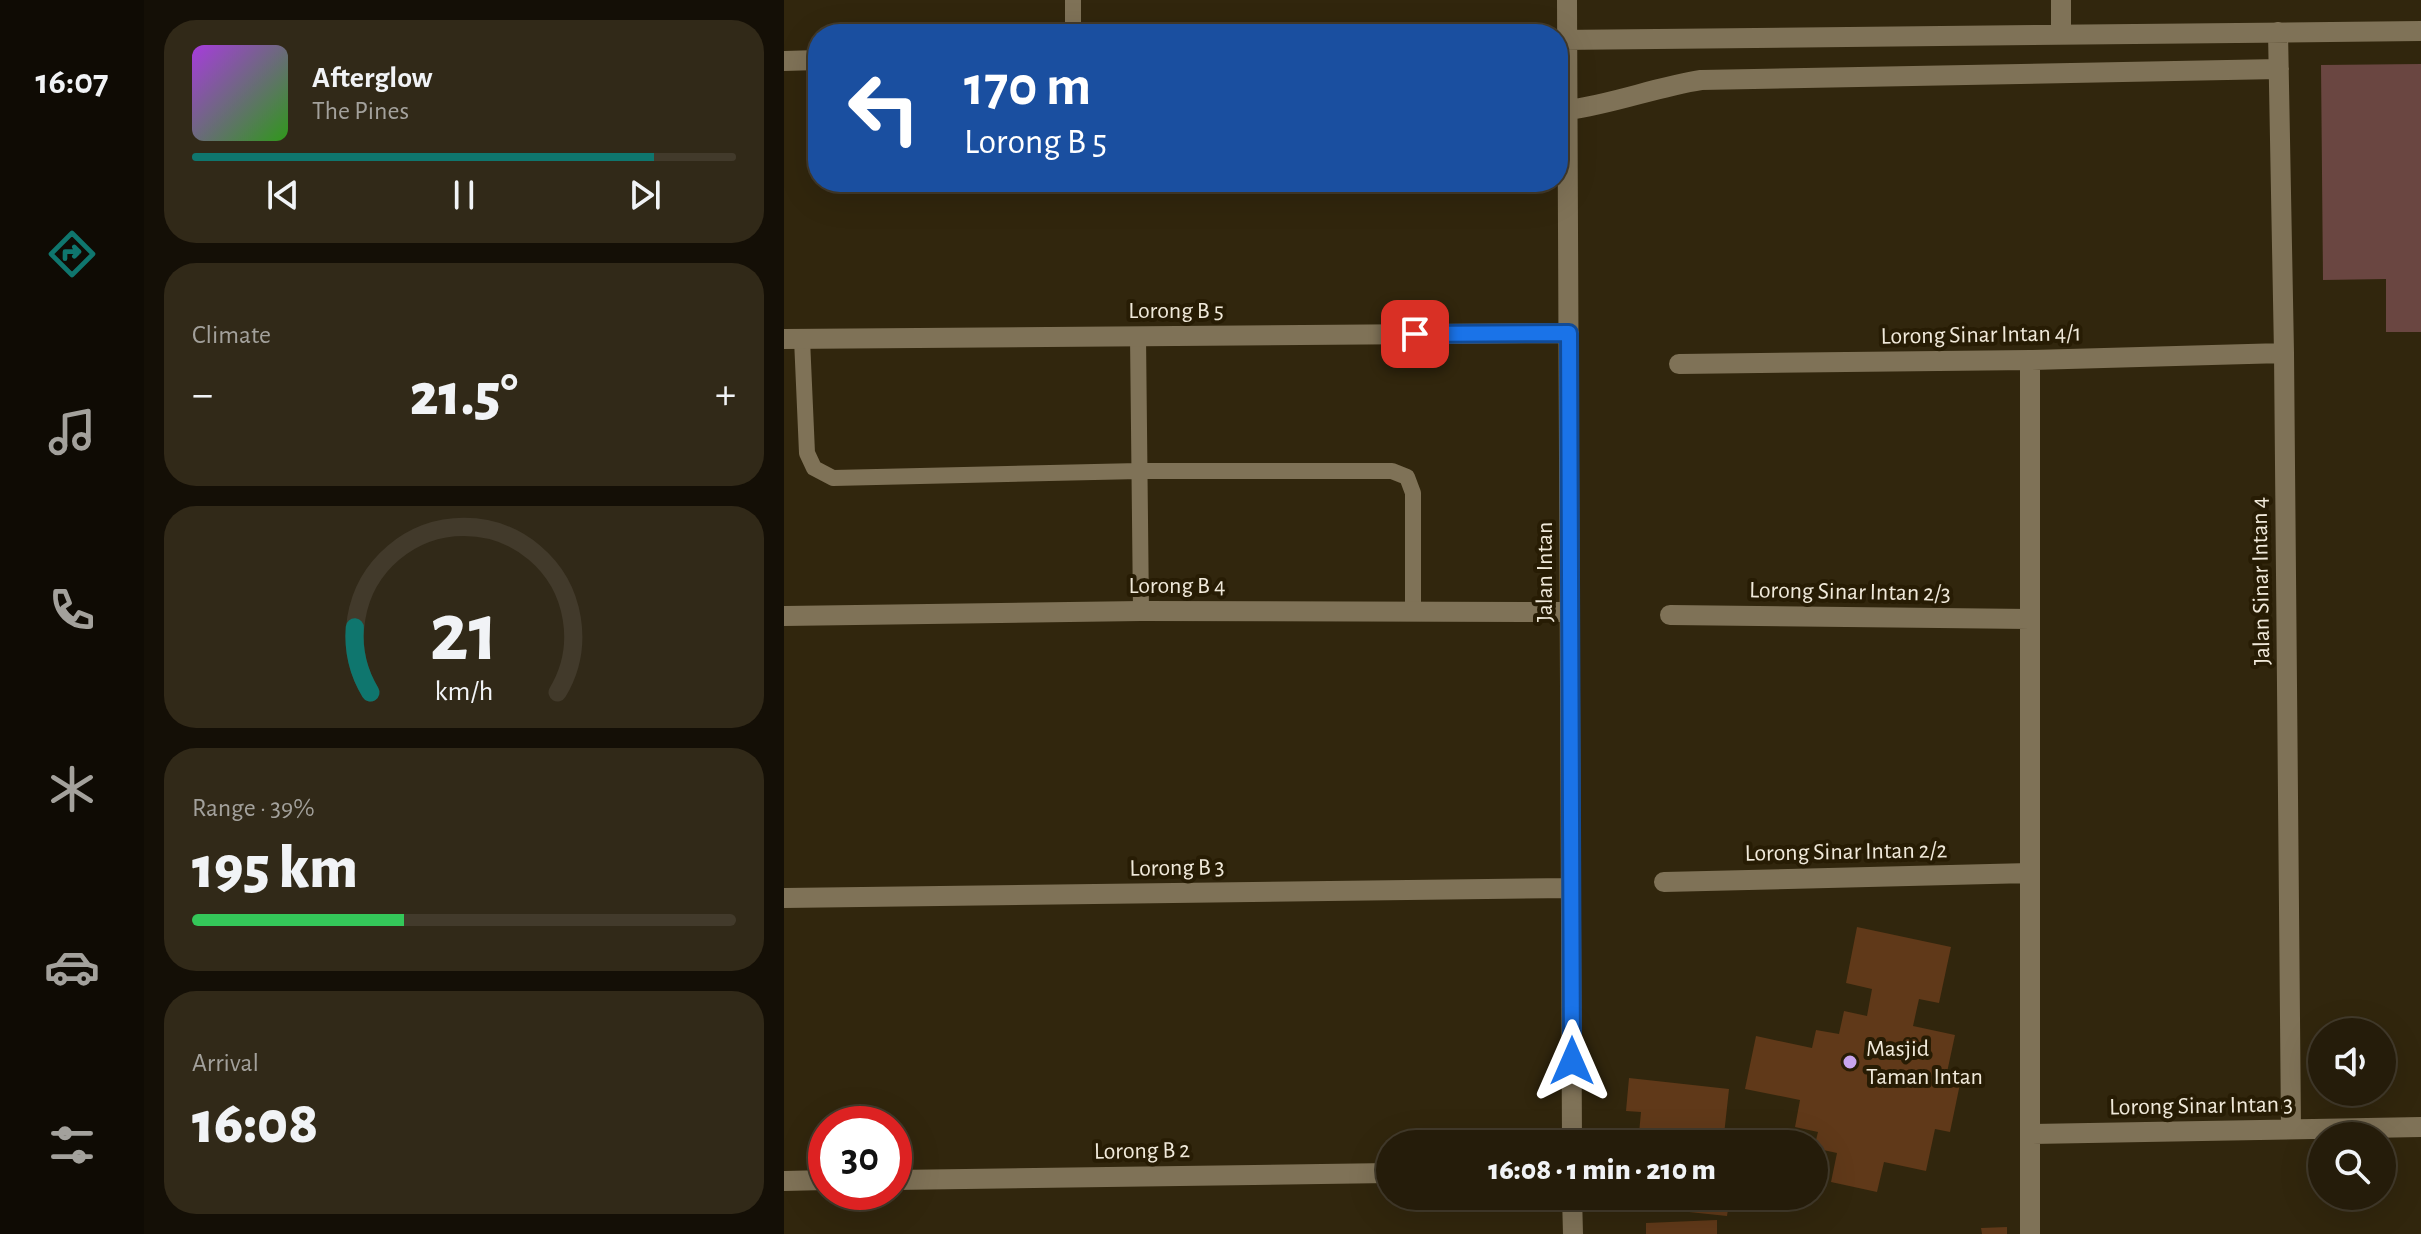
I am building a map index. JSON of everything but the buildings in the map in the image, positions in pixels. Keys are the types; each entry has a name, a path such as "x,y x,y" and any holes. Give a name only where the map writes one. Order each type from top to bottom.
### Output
{"street":[{"name":"Jalan Intan","path":"1565,24 1567,0"},
{"path":"2061,0 2061,34"},
{"path":"1568,39 2421,31"},
{"name":"Jalan Sinar Intan 4","path":"2278,32 2291,1129"},
{"path":"784,61 808,60"},
{"path":"1568,110 1672,84 1701,80 2279,69"},
{"name":"Jalan Intan","path":"1568,110 1572,1130"},
{"name":"Lorong B 5","path":"793,339 1569,333"},
{"name":"Lorong Sinar Intan 4/1","path":"1679,364 2284,353"},
{"path":"2030,360 2030,1234"},
{"name":"Lorong B 4","path":"784,616 1141,611 1570,612"},
{"name":"Lorong Sinar Intan 2/3","path":"1670,615 2030,619"},
{"name":"Lorong Sinar Intan 2/2","path":"1664,882 2030,873"},
{"name":"Lorong B 3","path":"784,898 1571,888"},
{"name":"Lorong Sinar Intan 3","path":"2030,1134 2421,1127"},
{"name":"Lorong B 2","path":"912,1180 1376,1173"},
{"path":"784,1181 808,1180"},
{"path":"1572,1210 1573,1234"}],"lane":[{"path":"1073,0 1073,24"},
{"path":"1138,336 1141,611"},
{"path":"793,339 807,453 814,468 833,478 1139,471 1392,471 1407,477 1413,493 1413,611"}],"shaded area":[{"path":"2421,64 2421,332 2386,332 2386,279 2323,280 2321,65"}],"place":[{"name":"Masjid Taman Intan","path":"1850,1062"}],"route":[{"path":"1415,334 1569,333 1572,1061"}]}
